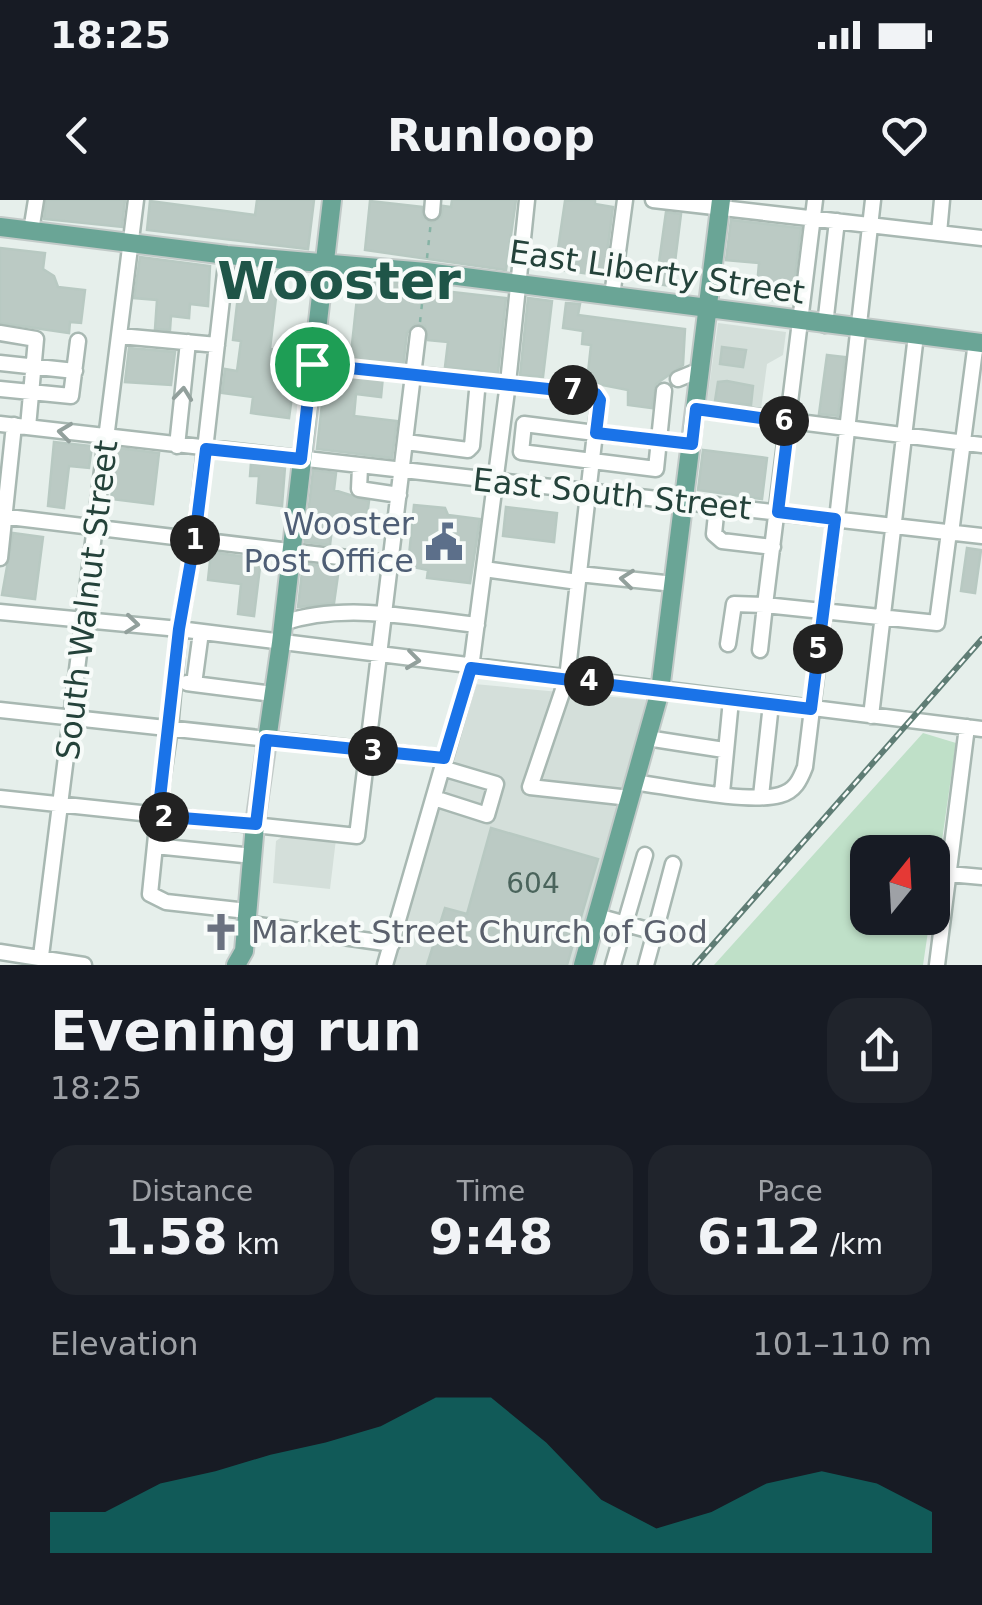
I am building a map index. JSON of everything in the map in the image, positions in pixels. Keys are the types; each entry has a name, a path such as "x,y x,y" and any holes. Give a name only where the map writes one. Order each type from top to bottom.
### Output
{"main road":[{"path":"244,960 252,856 281,643 332,200"},
{"path":"583,965 660,692 721,204"},
{"name":"East Liberty Street","path":"0,227 130,244 426,272 979,342"}],"street":[{"path":"32,231 36,200"},
{"name":"South Walnut Street","path":"41,956 136,200"},
{"path":"385,965 471,668 527,200"},
{"path":"612,296 625,200"},
{"path":"653,200 781,207 813,218 982,238"},
{"path":"760,650 815,200"},
{"path":"413,374 596,394 600,400 568,678 530,787 778,796 800,782 805,766 874,200"},
{"path":"939,233 942,200"},
{"path":"825,325 837,221"},
{"path":"226,254 206,449 179,629 150,894 166,902 392,944"},
{"path":"0,333 36,339 31,393 14,426 0,558"},
{"path":"0,798 357,836 418,334"},
{"path":"871,716 916,335"},
{"path":"120,336 217,345"},
{"path":"0,390 72,396 78,340"},
{"path":"177,446 188,342"},
{"path":"728,644 734,604 937,623 979,342"},
{"path":"0,363 75,371"},
{"path":"678,379 700,370"},
{"path":"406,442 468,450 472,446 478,380"},
{"path":"664,392 660,440 656,470 521,452 524,424 596,433 660,440 692,444"},
{"path":"696,409 982,444"},
{"name":"East South Street","path":"14,426 982,536"},
{"path":"360,466 358,489 399,495"},
{"path":"717,505 714,534 722,541 773,547"},
{"path":"2,516 389,563"},
{"path":"484,569 674,584"},
{"path":"0,612 179,629 660,692 974,728 950,868"},
{"path":"283,623 312,613 383,614 477,626"},
{"path":"194,684 200,632"},
{"path":"174,682 273,694"},
{"path":"722,794 730,700"},
{"path":"761,796 771,704"},
{"path":"0,710 368,750 443,763 496,784 487,814 434,798"},
{"path":"647,738 724,750"},
{"path":"155,846 252,856"},
{"path":"613,965 645,856"},
{"path":"646,965 673,864"},
{"path":"950,874 982,877"},
{"path":"597,916 655,932"},
{"path":"937,965 941,935"},
{"path":"0,952 84,965"}],"path":[{"path":"418,334 432,206"},
{"path":"312,364 413,374"}],"shaded area":[{"path":"718,323 786,332 783,355 767,364 761,409 707,402"},
{"path":"474,684 646,700 577,965 383,965"},
{"path":"286,834 336,839 330,889 273,883 276,841"}],"green space":[{"path":"923,733 956,743 943,835 850,835 850,935 927,935 923,965 714,965"}],"building":[{"path":"46,200 125,200 122,227 44,219"},
{"path":"257,200 314,200 308,249 147,230 150,201 255,215"},
{"path":"452,200 516,200 506,270 365,250 370,201 422,207 423,217 432,223 441,217 443,206 451,207"},
{"path":"595,200 595,204 613,207 604,276 555,269 565,201"},
{"path":"666,212 681,214 672,286 656,284"},
{"path":"731,220 801,228 792,302 756,298 759,263 726,260"},
{"path":"0,248 45,253 43,269 54,276 58,287 85,290 81,323 70,322 69,333 0,323"},
{"path":"140,257 210,266 208,306 190,304 189,318 171,316 170,330 155,329 157,300 134,298"},
{"path":"241,269 279,272 270,349 298,353 289,418 251,413 253,397 222,393 225,369 237,371 241,341 233,340"},
{"path":"359,279 506,298 498,373 445,367 448,342 428,340 425,326 415,324 407,333 403,368 384,366 381,397 356,394 354,416 397,421 392,458 317,449 326,368 355,371 351,354"},
{"path":"528,298 552,301 543,377 520,375"},
{"path":"566,303 580,304 578,315 685,329 683,365 656,384 652,408 628,405 628,390 587,382 591,345 582,344 583,331 563,328"},
{"path":"722,347 746,350 743,367 720,364"},
{"path":"129,348 175,352 171,385 125,382"},
{"path":"827,355 845,357 838,416 819,414"},
{"path":"718,382 753,386 751,405 715,401"},
{"path":"54,442 92,446 89,468 69,466 64,508 48,506"},
{"path":"118,448 159,453 153,504 111,499"},
{"path":"703,450 767,458 762,499 698,490"},
{"path":"251,463 285,467 282,506 257,503 259,476 250,476"},
{"path":"313,470 336,473 334,490 369,501 366,524 333,520 330,545 305,542"},
{"name":"Wooster Post Office","path":"414,505 445,508 448,515 480,519 470,583 427,578 428,570 408,566"},
{"path":"506,507 557,513 554,542 503,536"},
{"path":"13,533 43,537 35,599 2,595"},
{"path":"967,548 981,550 975,593 961,591"},
{"path":"211,552 261,559 254,616 238,614 241,584 208,580"},
{"path":"303,563 339,568 334,603 298,607"},
{"path":"491,828 598,859 567,965 427,965 445,908 467,914"}],"railway":[{"path":"695,965 982,639"}],"place":[{"name":"Wooster Post Office","path":"444,542"},
{"name":"Market Street Church of God","path":"221,932"}],"district":[{"name":"Wooster","path":"339,281"}],"route":[{"path":"312,364 596,394 600,400 596,433 692,444 696,409 789,422 778,512 835,519 811,709 471,668 444,758 266,740 256,824 158,816 179,629 206,449 301,459 312,364"}]}
